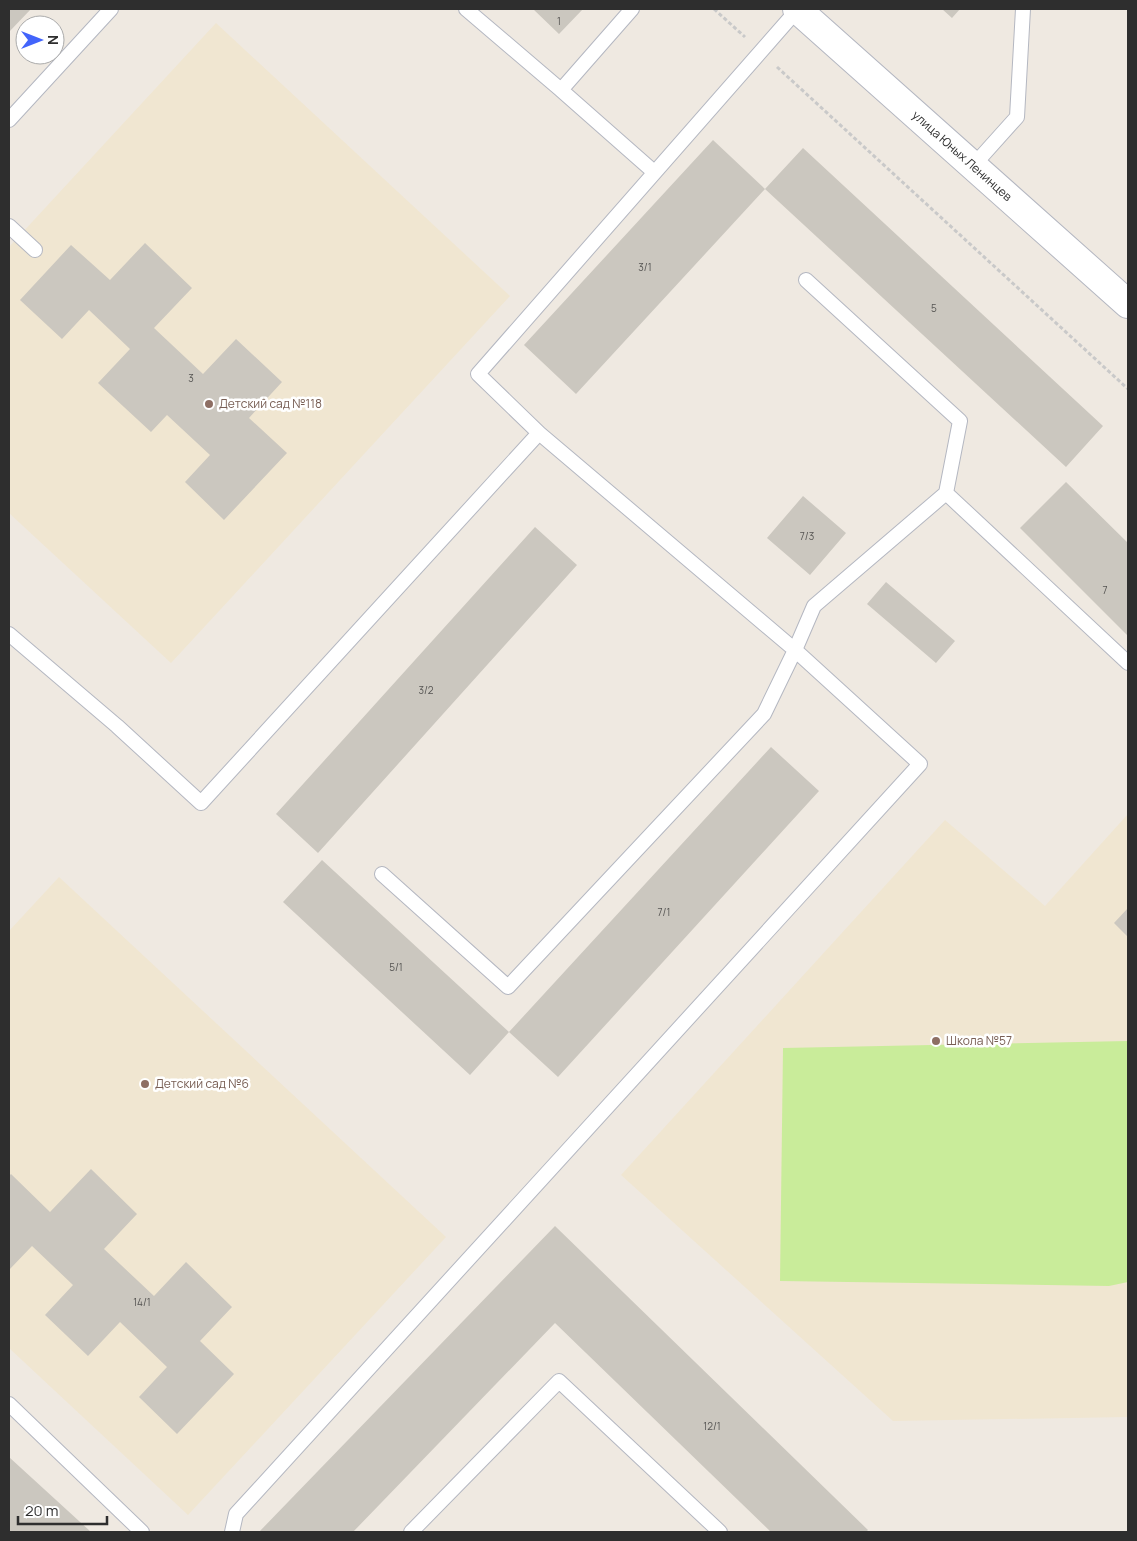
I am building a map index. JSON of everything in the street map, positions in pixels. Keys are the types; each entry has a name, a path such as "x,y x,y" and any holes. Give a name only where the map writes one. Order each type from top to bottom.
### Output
{"street":[{"name":"улица Юных Ленинцев","path":"798,9 1128,304"}],"lane":[{"path":"9,120 111,9"},
{"path":"466,9 562,90 654,172"},
{"path":"562,90 632,9"},
{"path":"232,1532 236,1514 920,764 795,650 539,433 478,374 798,9"},
{"path":"973,166 1017,117 1023,9"},
{"path":"9,226 35,250"},
{"path":"382,874 508,987 764,714 814,606 946,493 960,421 806,280"},
{"path":"9,634 117,726 201,803 539,433"},
{"path":"946,493 1128,662"},
{"path":"411,1532 559,1380 720,1532"},
{"path":"9,1404 142,1532"}],"path":[{"path":"714,9 1128,389"}],"shaded area":[{"name":"Детский сад №118","path":"216,23 510,296 171,663 9,513 9,247"},
{"name":"Школа №57","path":"1128,814 1128,1417 893,1421 621,1175 945,820 1045,906"},
{"name":"Детский сад №6","path":"59,877 446,1237 188,1515 9,1348 9,931"}],"green space":[{"path":"1128,1041 1128,1282 1109,1286 780,1281 783,1048"}],"building":[{"path":"9,9 31,9 25,15 15,15 15,26 9,32"},
{"path":"533,9 583,9 559,34"},
{"path":"942,9 960,9 952,18"},
{"path":"713,140 765,189 576,394 524,345"},
{"path":"803,148 1103,426 1066,467 765,189"},
{"path":"145,243 192,288 154,328 203,374 236,339 282,382 249,418 287,453 224,520 185,482 210,455 167,415 151,432 98,383 130,349 89,310 62,339 20,300 71,245 110,280"},
{"path":"1066,482 1128,543 1128,636 1020,528"},
{"path":"803,496 846,533 810,575 767,538"},
{"path":"535,527 577,565 318,853 276,814"},
{"path":"886,582 955,641 936,663 867,604"},
{"path":"771,747 819,791 558,1077 509,1032"},
{"path":"322,860 509,1032 470,1075 283,902"},
{"path":"1128,908 1128,937 1114,923"},
{"path":"91,1169 137,1214 104,1249 154,1296 186,1262 232,1307 200,1341 234,1374 177,1434 139,1397 167,1367 120,1322 88,1356 45,1315 73,1285 32,1246 9,1270 9,1176 11,1174 50,1212"},
{"path":"555,1226 868,1530 866,1532 771,1532 555,1323 353,1532 259,1532"},
{"path":"9,1457 91,1532 9,1532"}],"place":[{"name":"Детский сад №118","path":"209,404"},
{"name":"Школа №57","path":"936,1041"},
{"name":"Детский сад №6","path":"145,1084"}]}
